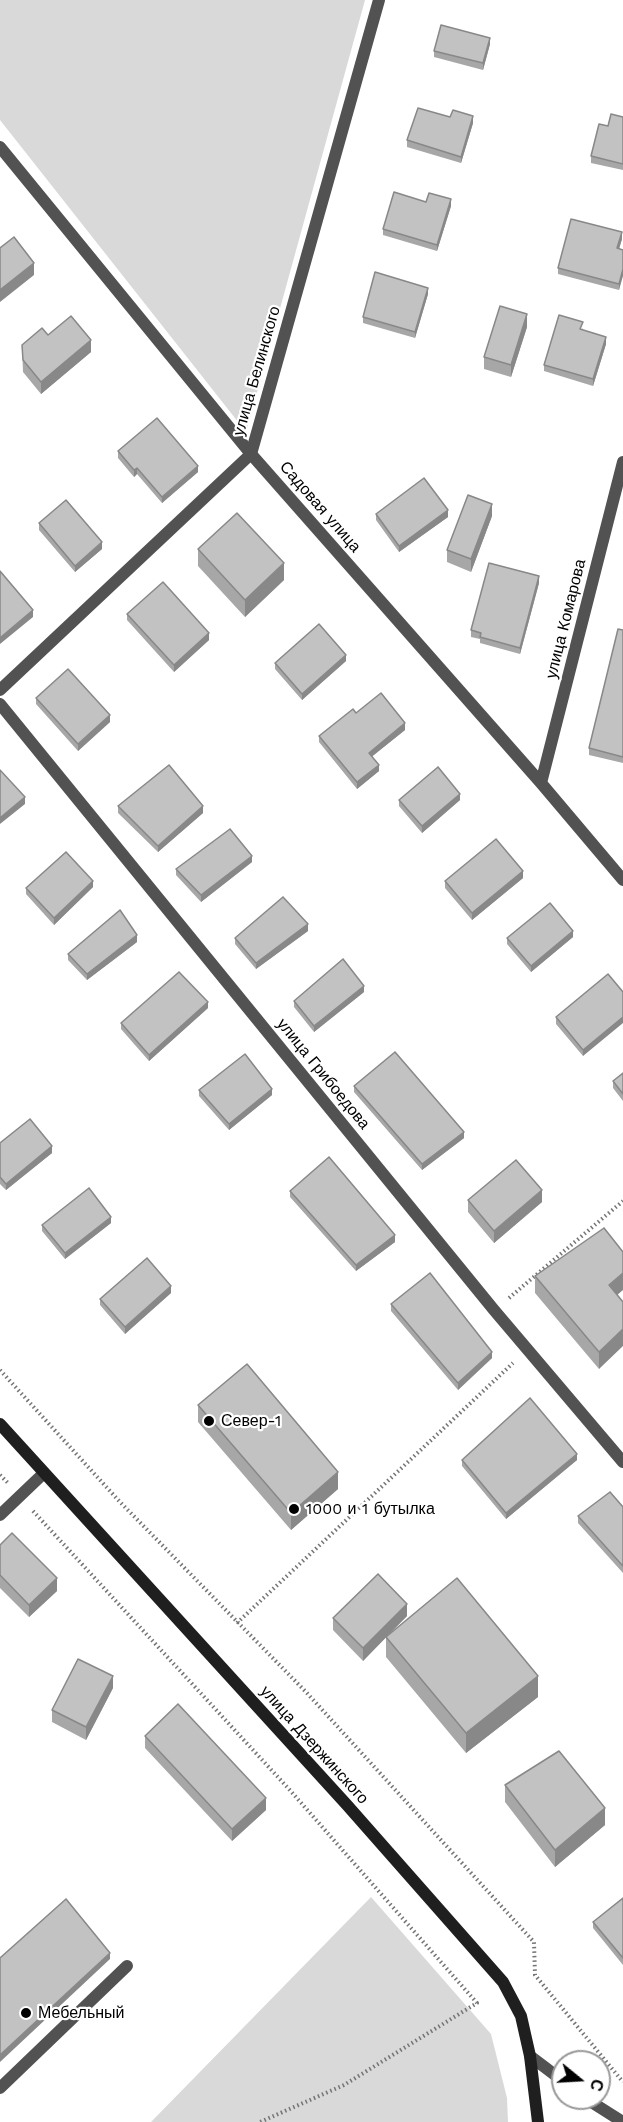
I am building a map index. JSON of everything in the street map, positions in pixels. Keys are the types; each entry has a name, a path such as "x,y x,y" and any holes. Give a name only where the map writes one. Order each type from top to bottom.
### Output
{"main road":[{"name":"улица Дзержинского","path":"0,1424 347,1805 503,1982 521,2016 530,2056 538,2122"}],"street":[{"name":"улица Белинского","path":"0,690 251,454 379,0"},
{"name":"Садовая улица","path":"0,147 251,454 542,783 623,880"},
{"name":"улица Комарова","path":"542,783 623,462"},
{"name":"улица Грибоедова","path":"0,704 494,1310 529,1348 623,1462"},
{"path":"0,1515 44,1473"},
{"path":"0,2088 127,1966"},
{"path":"530,2056 551,2072"},
{"path":"604,2110 623,2122"}],"path":[{"path":"494,1310 623,1202"},
{"path":"237,1623 529,1348"},
{"path":"0,1370 120,1502 306,1692 534,1942 535,1975 623,2082"},
{"path":"0,1475 288,1788 477,2003 344,2085 260,2122"}],"shaded area":[{"path":"0,0 365,0 246,432 0,120"},
{"path":"371,1897 491,2034 507,2098 508,2122 151,2122"}],"building":[{"path":"441,25 490,38 483,63 434,51"},
{"path":"418,108 450,117 453,110 473,116 461,157 407,140"},
{"path":"611,114 623,117 623,164 591,156 599,124 608,126"},
{"path":"394,192 426,202 429,193 451,199 437,245 383,229"},
{"path":"571,219 622,232 617,248 623,250 623,269 619,284 558,268"},
{"path":"14,237 34,263 0,290 0,248"},
{"path":"375,272 428,288 415,332 363,317"},
{"path":"500,306 527,314 511,365 484,357"},
{"path":"559,315 583,322 580,329 606,337 593,379 544,365"},
{"path":"71,316 91,340 41,382 23,360 22,345 42,328 48,335"},
{"path":"157,418 198,466 162,497 137,468 134,470 118,451"},
{"path":"424,478 448,510 399,546 376,514"},
{"path":"468,495 492,504 471,559 447,550"},
{"path":"66,500 102,542 75,566 39,523"},
{"path":"237,513 284,563 245,600 198,549"},
{"path":"489,563 539,576 520,648 480,637 481,633 471,630"},
{"path":"0,571 33,610 0,638"},
{"path":"163,582 209,633 174,665 127,614"},
{"path":"319,624 346,655 302,694 275,663"},
{"path":"618,629 623,630 623,757 589,748"},
{"path":"68,669 110,715 78,744 36,698"},
{"path":"381,693 405,723 369,753 379,765 357,782 319,736 353,709 356,713"},
{"path":"169,765 203,806 158,846 118,806"},
{"path":"438,767 460,794 422,826 399,800"},
{"path":"0,770 25,797 0,818"},
{"path":"230,829 252,856 201,895 176,869"},
{"path":"496,839 523,871 472,913 445,881"},
{"path":"66,852 93,881 54,918 26,888"},
{"path":"283,897 308,924 256,963 235,938"},
{"path":"550,903 573,931 531,966 507,938"},
{"path":"120,910 137,935 87,974 68,954"},
{"path":"343,959 364,986 314,1026 294,1001"},
{"path":"179,972 208,1002 149,1055 121,1023"},
{"path":"608,974 623,992 623,1017 583,1050 556,1017"},
{"path":"395,1052 464,1132 422,1164 354,1086"},
{"path":"245,1054 272,1089 229,1124 199,1090"},
{"path":"623,1073 623,1094 613,1081"},
{"path":"30,1119 52,1146 6,1184 0,1177 0,1143"},
{"path":"329,1157 395,1235 356,1265 290,1191"},
{"path":"516,1160 542,1190 494,1231 468,1200"},
{"path":"89,1188 111,1217 65,1253 42,1225"},
{"path":"604,1228 623,1252 623,1273 609,1285 623,1302 623,1329 599,1352 535,1276"},
{"path":"147,1258 171,1286 125,1327 100,1299"},
{"path":"430,1273 492,1352 458,1383 391,1304"},
{"path":"247,1364 338,1472 291,1513 198,1405"},
{"path":"530,1398 577,1454 506,1513 462,1460"},
{"path":"610,1492 623,1507 623,1566 578,1516"},
{"path":"12,1533 57,1578 29,1605 0,1575 0,1545"},
{"path":"378,1574 407,1604 363,1648 333,1618"},
{"path":"457,1578 538,1676 466,1733 386,1637"},
{"path":"78,1659 113,1676 86,1727 52,1710"},
{"path":"178,1704 266,1798 232,1829 145,1736"},
{"path":"559,1751 605,1808 555,1850 505,1785"},
{"path":"623,1898 623,1958 593,1922"},
{"name":"Мебельный","path":"66,1899 110,1953 0,2055 0,1958"}],"place":[{"name":"Север-1","path":"209,1421"},
{"name":"1000 и 1 бутылка","path":"294,1509"},
{"name":"Мебельный","path":"26,2013"}]}
